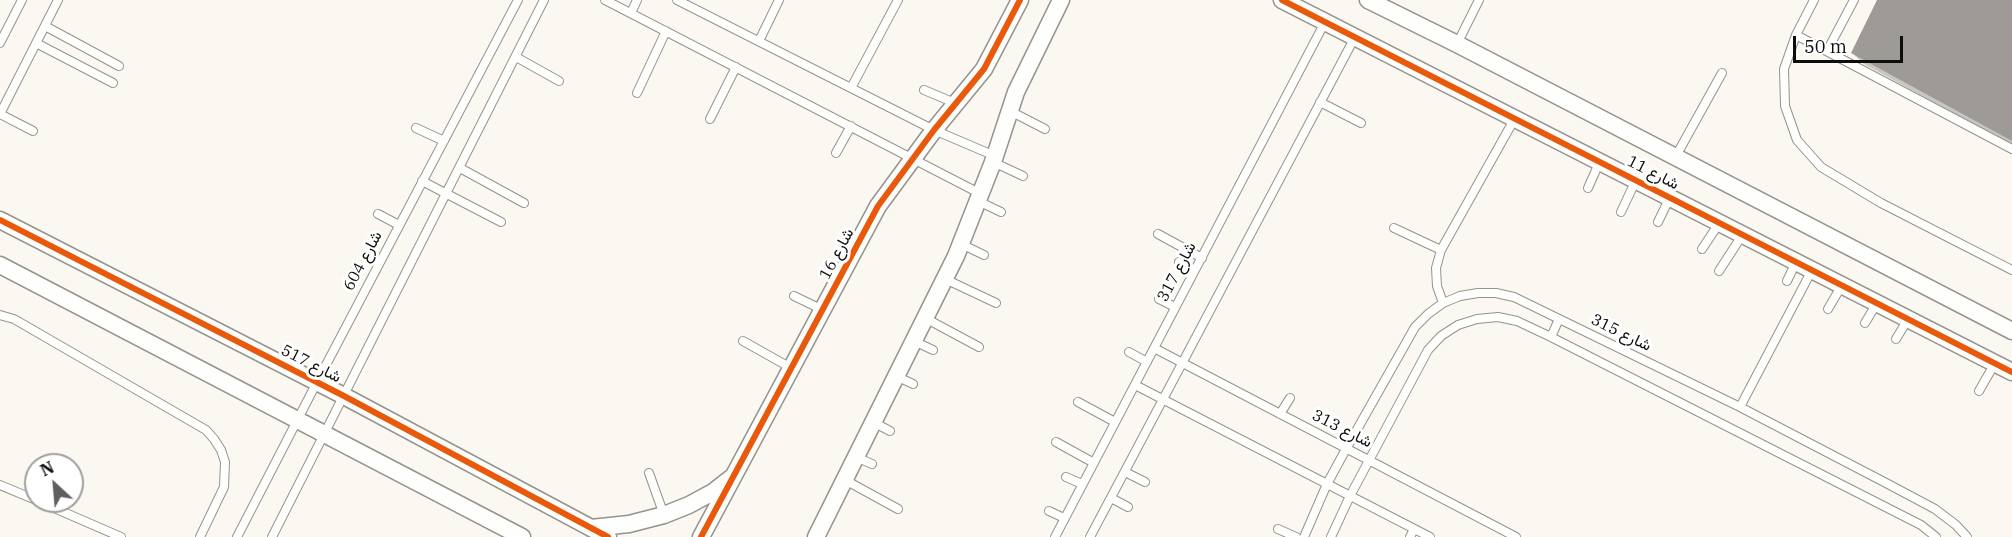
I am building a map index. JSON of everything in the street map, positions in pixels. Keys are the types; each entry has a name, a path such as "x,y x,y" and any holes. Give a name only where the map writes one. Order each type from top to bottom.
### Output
{"street":[{"name":"شارع 16","path":"701,537 878,206 912,158 984,69 1020,0"},
{"path":"816,537 961,244 994,159 1016,92 1061,0"},
{"name":"شارع 11","path":"1282,0 2012,372"},
{"name":"شارع 11","path":"1368,0 1676,156 2012,331"},
{"name":"شارع 517","path":"0,220 344,396 608,537"},
{"path":"0,265 522,537"},
{"path":"591,528 629,524 664,515 689,505 734,476"}],"lane":[{"path":"0,43 22,0"},
{"path":"33,131 0,114 58,0"},
{"name":"شارع 604","path":"237,537 316,382 518,0"},
{"path":"272,537 544,0"},
{"path":"604,0 912,158 980,197 1001,212"},
{"path":"631,13 637,0"},
{"path":"677,0 994,159 1023,176"},
{"path":"759,41 779,0"},
{"path":"851,88 898,0"},
{"path":"1457,44 1479,0"},
{"path":"1814,0 1796,35 1784,69 1785,105 1797,140 1821,167 1881,203 2012,270"},
{"path":"1827,51 1854,0"},
{"name":"شارع 317","path":"1054,537 1325,22"},
{"path":"45,26 120,66"},
{"path":"637,93 666,31"},
{"path":"1796,35 2012,149"},
{"path":"1090,537 1355,37"},
{"path":"36,44 113,83"},
{"path":"516,57 560,81"},
{"path":"710,119 736,67"},
{"path":"1676,156 1722,73"},
{"path":"924,90 956,104"},
{"path":"1320,102 1361,123"},
{"path":"1010,111 1045,129"},
{"path":"1443,303 1437,286 1436,268 1441,250 1515,118"},
{"path":"836,153 851,126"},
{"path":"417,128 444,141"},
{"path":"1588,188 1600,161"},
{"path":"460,168 524,203"},
{"path":"1621,212 1636,180"},
{"path":"422,181 501,222"},
{"path":"1658,222 1670,197"},
{"path":"378,214 399,225"},
{"path":"1702,249 1720,222"},
{"path":"1394,228 1441,250"},
{"path":"1158,234 1202,258"},
{"path":"1719,271 1743,234"},
{"path":"961,244 984,255"},
{"path":"1179,262 1195,270"},
{"path":"1786,281 1796,262"},
{"path":"1740,407 1812,270"},
{"path":"945,279 996,303"},
{"path":"1828,309 1842,285"},
{"name":"شارع 315","path":"1304,537 1327,484 1415,327 1443,303 1460,296 1496,292 1514,297 1740,407 1935,509 1967,537"},
{"path":"794,296 823,310"},
{"path":"1159,299 1175,307"},
{"path":"1865,323 1877,303"},
{"path":"0,315 14,319 206,430 221,450 225,462 224,487 200,537"},
{"path":"1331,537 1350,496 1428,350 1441,336 1458,325 1477,318 1498,317 1517,321 1551,337 1911,520 1936,537"},
{"path":"925,318 979,347"},
{"path":"1551,337 1559,319"},
{"path":"1896,339 1908,319"},
{"path":"743,341 792,368"},
{"path":"914,341 933,350"},
{"name":"شارع 313","path":"1154,348 1516,537"},
{"path":"1129,352 1147,362"},
{"path":"1979,392 1995,363"},
{"path":"896,376 913,384"},
{"path":"1135,385 1350,496 1412,533 1429,537"},
{"path":"1280,414 1290,398"},
{"path":"1078,402 1115,422"},
{"path":"873,422 890,431"},
{"path":"1056,442 1094,463"},
{"path":"856,457 872,464"},
{"path":"1125,472 1145,482"},
{"path":"649,473 664,515"},
{"path":"1066,477 1082,484"},
{"path":"844,480 898,509"},
{"path":"0,485 24,495"},
{"path":"1111,498 1128,507"},
{"path":"1049,511 1065,518"},
{"path":"65,513 121,537"},
{"path":"1278,529 1296,537"}],"building":[{"path":"1877,0 2012,0 2012,141 1851,53"}],"cycle path":[{"path":"701,537 878,206 934,130 984,69 1020,0"},
{"path":"1282,0 2012,372"},
{"path":"0,220 344,396 608,537"}]}
